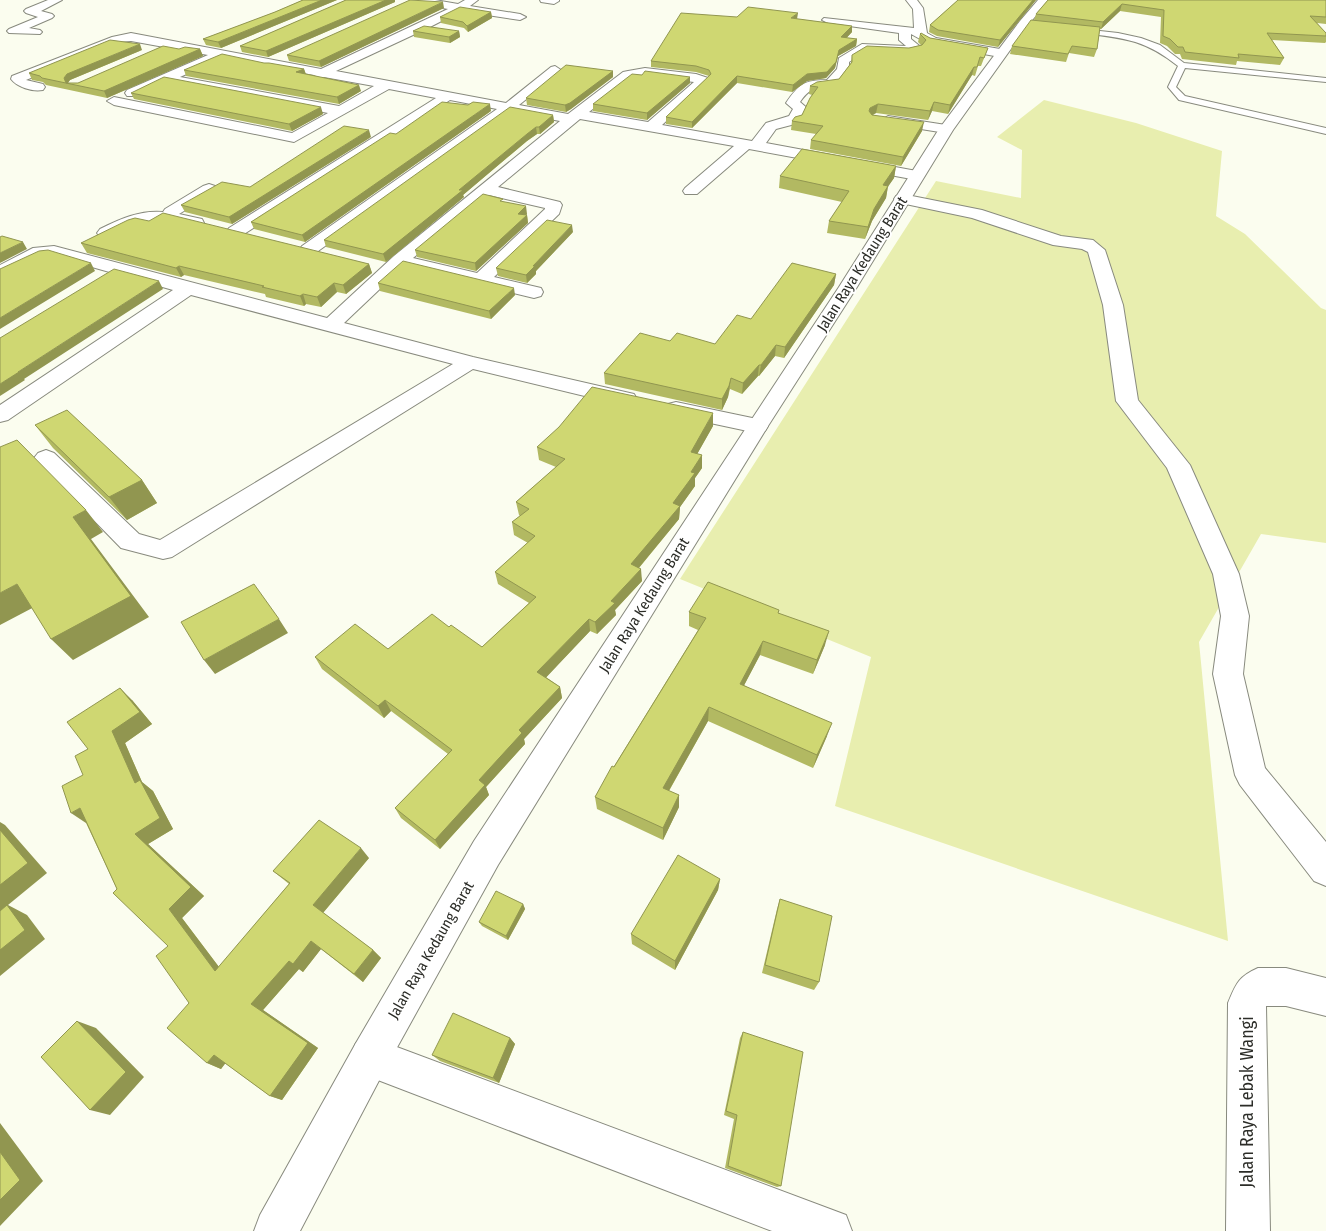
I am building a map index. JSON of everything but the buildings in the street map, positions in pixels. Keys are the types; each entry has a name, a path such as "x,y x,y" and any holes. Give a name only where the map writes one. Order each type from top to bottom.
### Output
{"street":[{"path":"0,38 46,17 47,15 30,11 57,0"},
{"path":"320,74 424,26 472,0"},
{"path":"911,0 918,8 919,32"},
{"name":"Jalan Raya Kedaung Barat","path":"276,1231 370,1056 486,853 757,426 848,287 946,129 1000,53 1028,23 1044,0"},
{"path":"412,1 520,17"},
{"path":"828,20 919,32 933,41 1000,53"},
{"path":"424,26 444,29"},
{"path":"13,31 36,32"},
{"path":"691,191 751,145 772,123 794,120 800,108 793,103 805,86 809,84 831,84 843,69 843,61 862,48 906,50 916,48 905,40 905,31"},
{"path":"38,87 22,83 17,79 122,38 131,37 320,74 509,107 651,128 917,175"},
{"path":"246,44 114,101 294,138 386,85"},
{"path":"153,52 170,45"},
{"path":"267,64 293,53"},
{"path":"308,250 509,107 555,70"},
{"path":"330,324 394,265 574,116 631,73 645,72 696,78 703,81 651,128"},
{"path":"166,78 341,110"},
{"path":"235,232 448,96"},
{"path":"876,119 946,129"},
{"path":"166,215 209,189"},
{"path":"480,279 553,211 554,206 486,189"},
{"path":"902,200 976,214 1059,240 1087,244 1096,250 1113,305 1127,401 1178,465 1226,574 1236,616 1228,674 1252,775 1326,869"},
{"path":"67,254 120,225 151,215 166,215 253,236"},
{"path":"290,245 326,254"},
{"path":"0,272 42,252 50,251 67,254 106,274 188,288 470,362 650,404 757,426"},
{"path":"371,265 394,265 480,279 534,292"},
{"path":"0,415 188,288"},
{"path":"46,458 130,541 164,550 470,362"},
{"name":"Jalan Raya Lebak Wangi","path":"1248,1231 1247,1003 1251,994 1258,988 1286,987 1326,997"},
{"path":"370,1056 830,1231"}],"lane":[{"path":"1070,29 1141,41 1157,47 1182,65 1326,80"},
{"path":"1182,65 1172,87 1182,98 1326,131"}],"green space":[{"path":"1044,100 1136,123 1222,151 1216,216 1245,234 1321,308 1326,310 1326,543 1261,534 1199,642 1228,941 835,806 871,657 680,579 936,181 1021,198 1022,150 997,137"}]}
